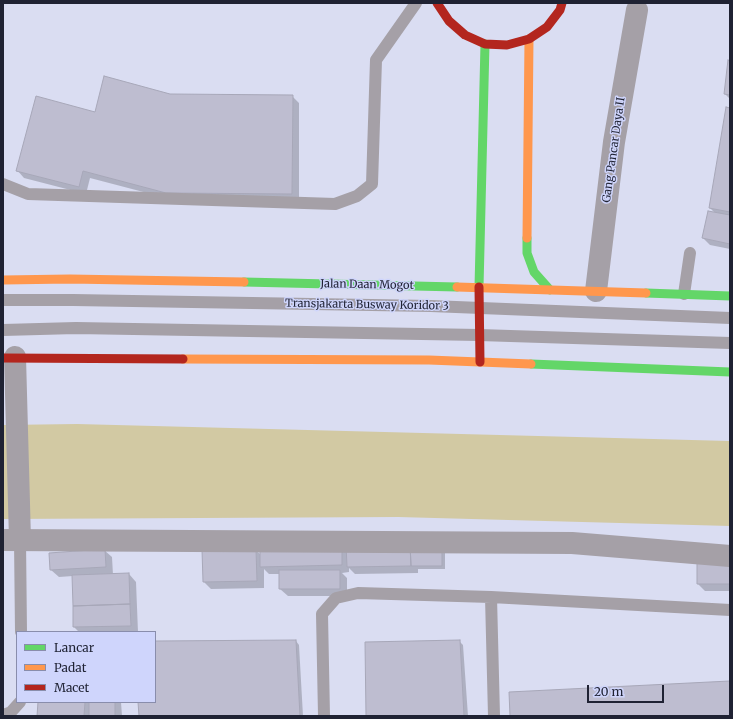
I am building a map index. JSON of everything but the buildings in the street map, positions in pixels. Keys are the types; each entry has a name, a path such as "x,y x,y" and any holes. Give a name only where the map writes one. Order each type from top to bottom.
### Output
{"main road":[{"path":"437,3 449,21 465,35 484,44 507,45 529,39 547,27 560,10 562,3"},
{"path":"529,39 527,253 534,272 550,290"},
{"path":"480,362 479,287 484,44"},
{"name":"Jalan Daan Mogot","path":"3,280 70,279 479,287 730,296"},
{"path":"9,357 480,362 730,372"}],"street":[{"name":"Gang Pancar Daya II","path":"596,291 614,142 636,10"},
{"path":"9,357 15,401 14,535 572,543 730,556"}],"lane":[{"path":"3,184 28,194 327,204 335,204 357,196 372,184 376,60 416,3"},
{"path":"684,294 690,253"},
{"name":"Transjakarta Busway Koridor 3","path":"3,300 81,300 479,308 730,318"},
{"path":"3,330 76,328 479,335 730,343"},
{"path":"14,535 21,631"},
{"path":"324,716 322,614 336,598 358,593 491,597 730,610"},
{"path":"491,597 494,716"},
{"path":"3,715 12,712 19,703"}],"shaded area":[{"path":"77,424 730,441 730,526 398,517 3,519 3,425"}],"traffic: fast":[{"path":"479,287 485,44"},
{"path":"527,238 527,253 534,272 550,290"},
{"path":"244,282 457,287"},
{"path":"646,293 730,296"},
{"path":"531,364 730,372"}],"traffic: slow":[{"path":"527,238 529,39"},
{"path":"3,280 70,279 244,282"},
{"path":"457,287 646,293"},
{"path":"183,359 429,360 531,364"}],"traffic: jam":[{"path":"437,3 449,21 465,35 485,44 507,45 529,39 547,27 560,10 562,3"},
{"path":"479,287 480,362"},
{"path":"3,358 183,359"}]}
